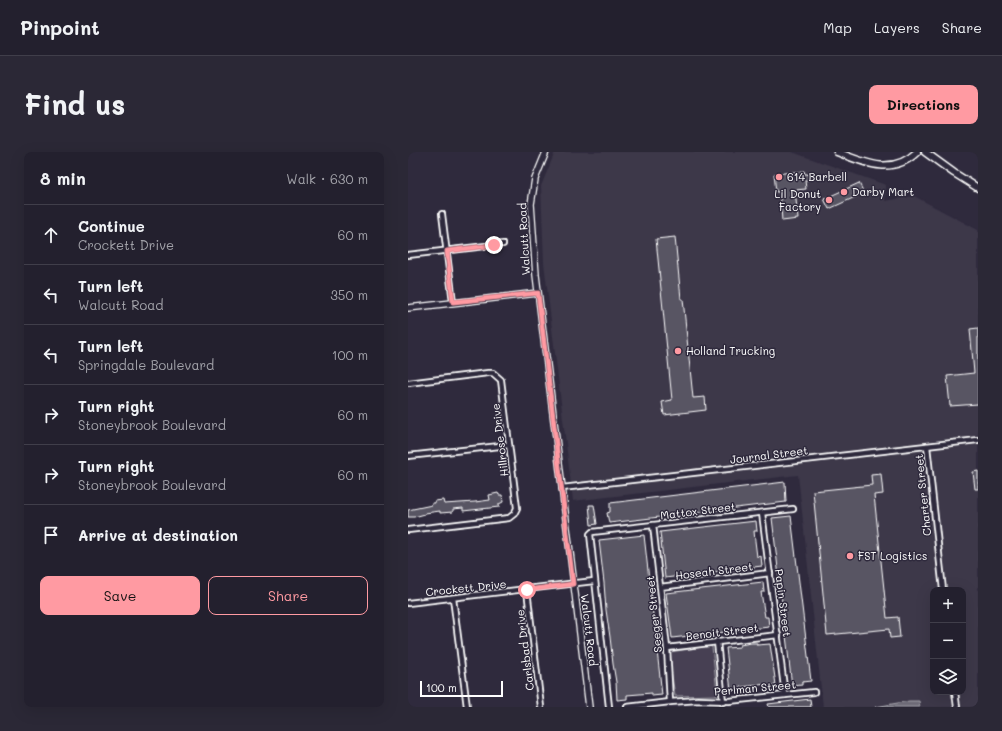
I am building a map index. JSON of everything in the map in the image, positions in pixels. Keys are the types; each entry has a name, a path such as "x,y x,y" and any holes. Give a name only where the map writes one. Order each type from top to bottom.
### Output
{"main road":[{"path":"837,152 872,164 888,166 912,158 917,152"},
{"path":"925,152 978,188"}],"street":[{"name":"Walcutt Road","path":"546,152 535,179 531,204 538,293 588,707"},
{"path":"442,214 453,302"},
{"path":"408,255 503,244"},
{"path":"408,308 538,293"},
{"name":"Hillrose Drive","path":"408,383 488,373 493,373 501,380 516,508 514,514 509,518 408,530"},
{"name":"Journal Street","path":"562,488 978,440"},
{"path":"408,456 509,445"},
{"name":"Charter Street","path":"927,446 943,587"},
{"name":"Mattox Street","path":"594,581 589,535 592,532 793,509"},
{"name":"Papin Street","path":"762,512 785,695"},
{"name":"Seeger Street","path":"653,525 667,648 670,702"},
{"name":"Hoseah Street","path":"660,587 770,573"},
{"path":"594,581 609,707"},
{"name":"Crockett Drive","path":"408,603 594,581"},
{"name":"Carlsbad Drive","path":"527,590 541,707"},
{"path":"453,598 467,707"},
{"name":"Benoit Street","path":"667,648 778,634"},
{"path":"717,641 723,702"},
{"name":"Perlman Street","path":"627,707 698,700 723,702 814,692"},
{"path":"955,695 957,707"}],"shaded area":[{"path":"555,152 792,152 886,185 885,201 914,196 978,230 978,707 823,707 798,475 573,501 544,263 541,186"},
{"path":"710,646 712,647 717,692 716,695 675,696 669,655 670,652"},
{"path":"909,701 919,701 920,707 875,707"}],"building":[{"path":"804,171 805,174 808,174 809,180 805,180 806,189 795,190 798,219 782,221 780,192 776,192 774,174"},
{"path":"859,183 864,193 829,209 824,199"},
{"name":"Holland Trucking","path":"675,237 693,398 705,397 706,410 664,415 662,402 672,400 656,239"},
{"path":"978,328 978,404 950,406 947,376 974,373 970,329"},
{"path":"978,471 978,489 975,489 973,472"},
{"name":"FST Logistics","path":"881,474 883,494 874,495 887,618 898,617 900,637 890,638 889,629 827,635 813,491 872,485 871,475"},
{"path":"785,482 786,502 609,523 607,513 610,512 610,503"},
{"path":"498,493 499,495 502,495 503,502 499,504 499,507 463,511 463,508 453,509 453,512 440,513 440,511 408,517 408,510 432,505 435,501 443,500 444,504 475,502 490,500 489,495"},
{"path":"589,505 594,505 597,524 591,525"},
{"path":"791,516 811,681 802,682 802,685 792,686 772,518"},
{"path":"756,521 757,531 754,531 757,557 761,556 762,566 665,578 660,532"},
{"path":"644,535 662,695 652,696 652,693 627,695 627,699 617,700 599,540"},
{"path":"763,582 764,592 761,592 765,617 768,617 769,627 672,638 666,593"},
{"path":"757,643 757,645 770,644 776,685 767,686 767,684 741,687 741,690 731,691 726,648 740,647 740,645"},
{"path":"810,699 811,707 769,707 768,704"}],"place":[{"name":"614 Barbell","path":"779,177"},
{"name":"Darby Mart","path":"844,192"},
{"name":"Lil Donut Factory","path":"829,200"},
{"name":"Holland Trucking","path":"678,351"},
{"name":"FST Logistics","path":"850,556"}],"route":[{"path":"494,245 447,251 453,302 538,293 573,584 527,590"}]}
